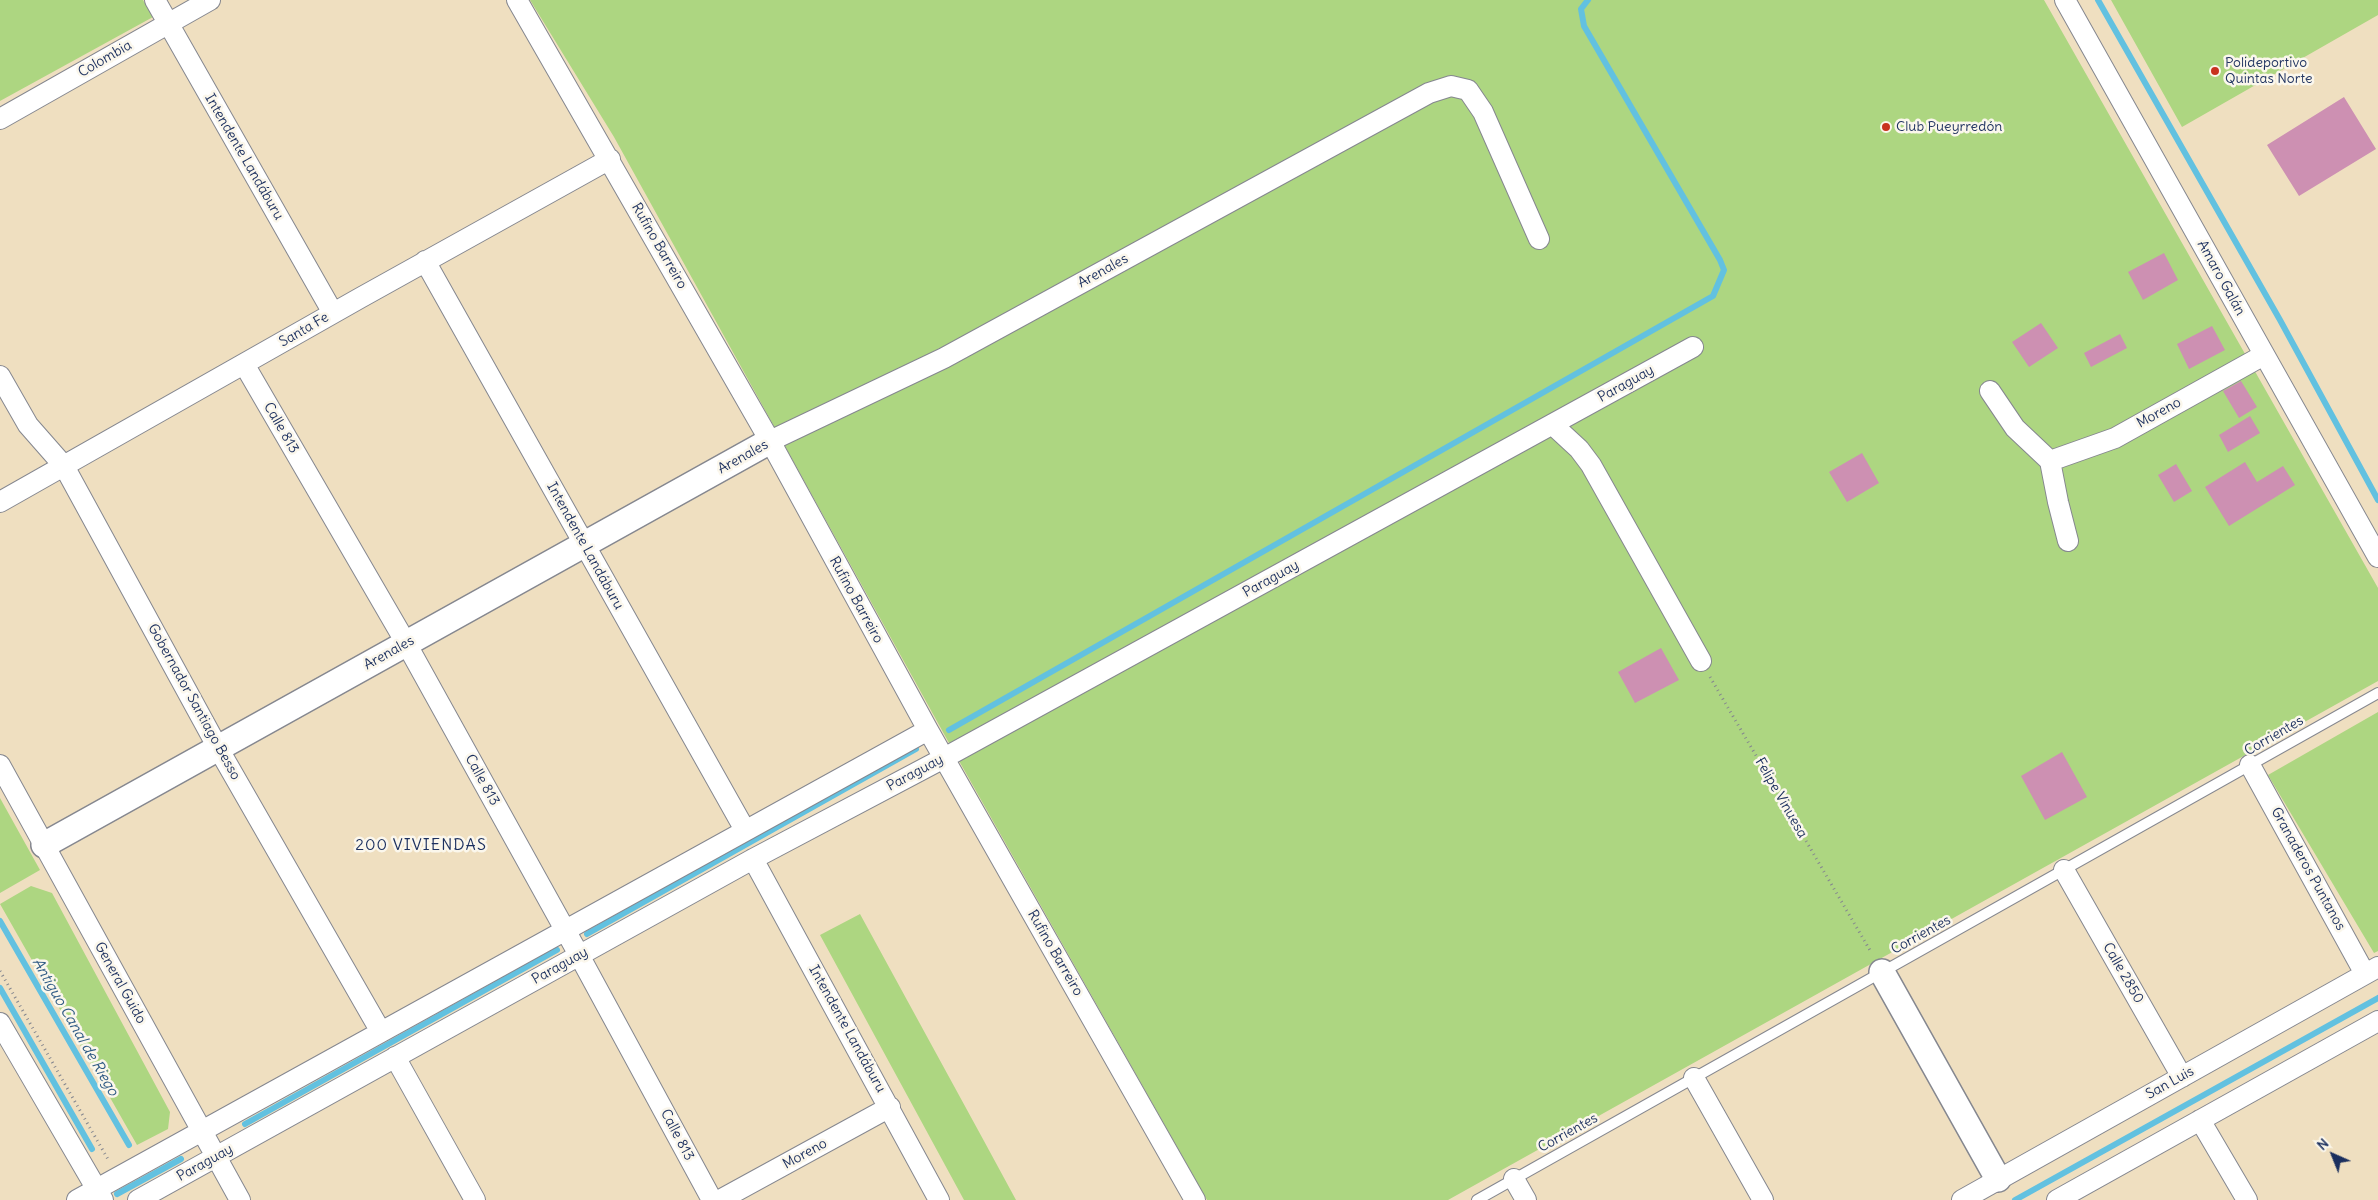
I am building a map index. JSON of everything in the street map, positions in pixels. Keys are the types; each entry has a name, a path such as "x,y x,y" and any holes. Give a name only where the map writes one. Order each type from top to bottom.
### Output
{"street":[{"name":"Intendente Landáburu","path":"155,0 333,313"},
{"name":"Colombia","path":"0,119 210,0"},
{"name":"Rufino Barreiro","path":"517,0 610,159 770,441 928,730 1195,1200"},
{"name":"Amaro Galán","path":"2065,0 2378,557"},
{"name":"Arenales","path":"44,845 770,441 944,358 1421,98 1450,86 1468,90 1483,112 1539,238"},
{"name":"Santa Fe","path":"0,502 425,261 610,159"},
{"name":"Intendente Landáburu","path":"425,261 745,830"},
{"name":"Paraguay","path":"138,1200 753,858 944,758 1553,425 1693,346"},
{"name":"Moreno","path":"2050,461 2115,438 2264,354"},
{"name":"Calle 813","path":"244,364 406,644 580,955 712,1200"},
{"name":"Gobernador Santiago Besso","path":"0,376 28,426 64,466 218,748 381,1032"},
{"path":"1990,391 2015,428 2050,461 2068,541"},
{"path":"1553,425 1579,450 1591,465 1701,661"},
{"name":"Paraguay","path":"77,1200 100,1195 119,1177 928,730"},
{"name":"General Guido","path":"0,765 240,1200"},
{"name":"Granaderos Puntanos","path":"2250,765 2372,970"},
{"name":"Intendente Landáburu","path":"753,858 939,1200"},
{"name":"Calle 2850","path":"2064,870 2182,1076"},
{"name":"San Luis","path":"1970,1198 1998,1180 2372,970"},
{"path":"1882,972 1998,1180"},
{"path":"2057,1200 2378,1021"},
{"path":"0,1023 100,1195"},
{"path":"395,1057 475,1200"},
{"path":"1694,1078 1763,1200"},
{"name":"Moreno","path":"720,1200 890,1107"},
{"path":"2200,1120 2247,1200"},
{"path":"1514,1179 1526,1200"}],"lane":[{"name":"Corrientes","path":"1477,1200 2378,693"}],"path":[{"name":"Felipe Vinuesa","path":"1701,661 1882,972"},
{"path":"0,971 119,1177"}],"green space":[{"path":"0,0 143,0 153,17 0,101"},
{"path":"530,0 2044,0 2378,588 2378,681 1448,1200 1207,1200 954,752 614,137"},
{"name":"Polideportivo Quintas Norte","path":"2111,0 2378,0 2378,15 2182,127"},
{"path":"2378,712 2378,951 2374,953 2268,775"},
{"path":"0,798 40,870 0,893"},
{"path":"31,886 52,893 170,1112 168,1129 137,1145 0,904"},
{"path":"860,914 1016,1200 964,1200 820,935"}],"building":[{"path":"2344,97 2376,149 2299,196 2267,145"},
{"path":"2164,253 2178,280 2143,300 2128,272"},
{"path":"2041,323 2058,348 2029,367 2012,342"},
{"path":"2212,326 2225,350 2189,369 2177,344"},
{"path":"2120,334 2127,348 2091,367 2084,353"},
{"path":"2241,381 2257,407 2239,418 2223,391"},
{"path":"2250,416 2260,433 2228,452 2219,435"},
{"path":"1862,453 1879,483 1847,502 1829,472"},
{"path":"2245,462 2257,482 2283,466 2295,485 2229,526 2205,487"},
{"path":"2176,464 2192,491 2174,502 2158,475"},
{"path":"1661,648 1679,680 1635,703 1618,672"},
{"path":"2062,752 2087,797 2045,820 2021,776"}],"waterway":[{"path":"949,730 1713,296 1724,270 1720,260 1584,26 1581,9 1588,0"},
{"path":"2098,0 2280,320 2378,500"},
{"path":"587,934 916,749"},
{"name":"Antiguo Canal de Riego","path":"0,921 129,1145"},
{"path":"245,1124 557,950"},
{"path":"0,988 92,1149"},
{"path":"2015,1200 2378,998"},
{"path":"117,1194 181,1159"}],"place":[{"name":"Polideportivo Quintas Norte","path":"2215,71"},
{"name":"Club Pueyrredón","path":"1886,127"}],"district":[{"name":"200 VIVIENDAS","path":"421,845"}]}
